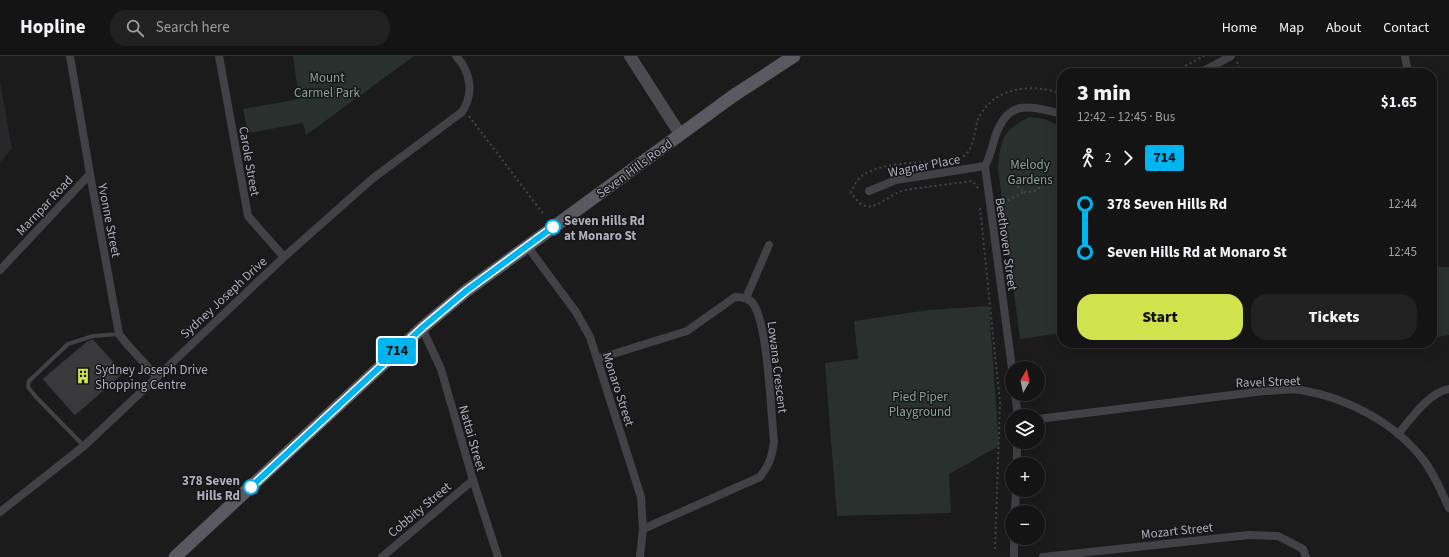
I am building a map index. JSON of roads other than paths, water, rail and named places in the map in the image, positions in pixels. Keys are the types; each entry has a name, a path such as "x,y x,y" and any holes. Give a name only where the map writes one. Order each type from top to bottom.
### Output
{"main road":[{"name":"Seven Hills Road","path":"175,557 422,328 466,291 733,96 794,56"}],"street":[{"name":"Yvonne Street","path":"70,56 119,334 156,376"},
{"name":"Carole Street","path":"219,56 248,216 284,257"},
{"name":"Sydney Joseph Drive","path":"0,512 84,446 156,376 284,257 372,179 465,107 470,95 468,79 461,61 456,56"},
{"path":"630,56 680,134"},
{"path":"1209,68 1232,56"},
{"path":"1405,56 1407,68"},
{"name":"Beethoven Street","path":"1011,361 985,166 990,156 996,136 1006,115 1019,108 1033,107 1057,113"},
{"name":"Wagner Place","path":"868,191 896,180 985,166"},
{"name":"Marnpar Road","path":"0,270 90,174"},
{"path":"597,359 687,331 735,297 746,298 769,245"},
{"name":"Monaro Street","path":"527,246 576,312 590,337 641,497 644,529 640,557"},
{"name":"Lowana Crescent","path":"644,529 760,477 768,466 772,456 774,442 764,344 759,314 754,303 746,298"},
{"name":"Nattai Street","path":"422,328 441,369 473,480 498,557"},
{"path":"1398,434 1428,401 1441,390 1449,389"},
{"name":"Ravel Street","path":"1045,418 1264,391 1299,390 1338,399 1371,415 1398,434 1425,462 1449,508"},
{"name":"Cobbity Street","path":"382,557 473,480"},
{"name":"Mozart Street","path":"1043,557 1075,555 1249,535 1278,536 1303,550 1306,557"},
{"path":"1014,545 1014,557"}],"lane":[{"path":"84,446 36,398 28,387 29,381 68,344 93,336 119,334"}],"place":[{"name":"Seven Hills Rd at Monaro St","path":"553,227"},
{"name":"Sydney Joseph Drive Shopping Centre","path":"83,376"},
{"name":"378 Seven Hills Rd","path":"251,487"}],"park label":[{"name":"Mount Carmel Park","path":"327,84"},
{"name":"Melody Gardens","path":"1030,172"},
{"name":"Pied Piper Playground","path":"920,404"}]}
